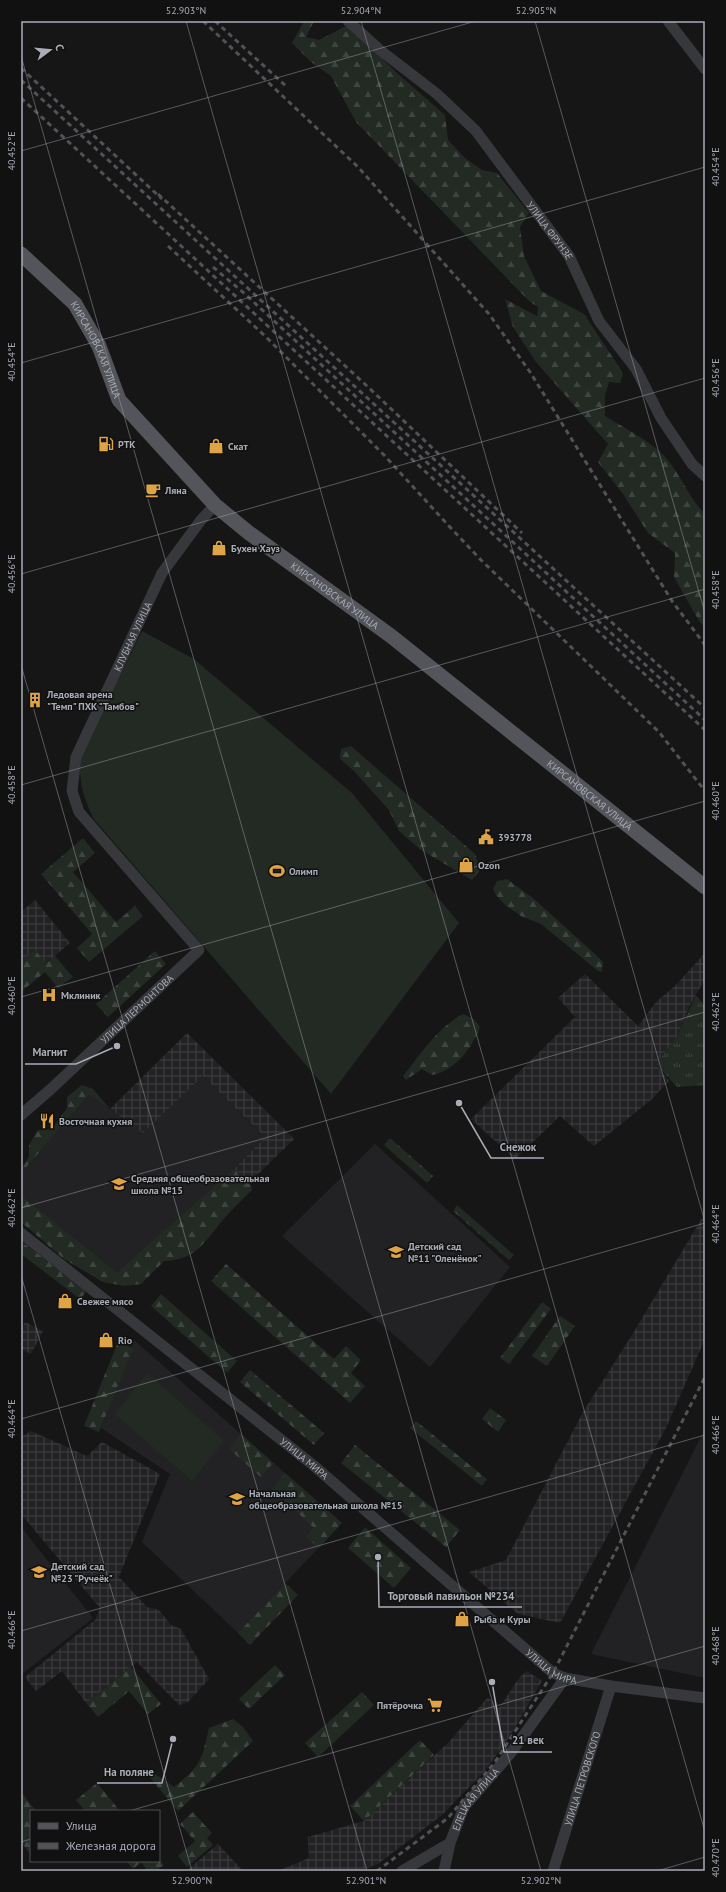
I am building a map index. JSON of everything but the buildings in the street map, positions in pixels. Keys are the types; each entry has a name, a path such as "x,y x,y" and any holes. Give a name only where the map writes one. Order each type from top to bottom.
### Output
{"main road":[{"name":"КИРСАНОВСКАЯ УЛИЦА","path":"21,254 75,304 99,346 119,400 215,505 249,533 391,636 705,887"}],"street":[{"name":"УЛИЦА ФРУНЗЕ","path":"348,21 380,50 437,94 476,131 569,256 599,321 636,369 661,418 692,464 705,476"},
{"path":"668,21 705,69"},
{"name":"КЛУБНАЯ УЛИЦА","path":"199,950 79,812 72,791 76,757 162,573 201,520 215,505"},
{"name":"УЛИЦА ЛЕРМОНТОВА","path":"21,1115 51,1089 199,950"},
{"name":"УЛИЦА МИРА","path":"21,1233 313,1465 427,1562 553,1673 565,1678 612,1686 705,1698"},
{"name":"ЕЛЕЦКАЯ УЛИЦА","path":"444,1871 450,1843 464,1806 510,1754 565,1678"},
{"name":"УЛИЦА ПЕТРОВСКОГО","path":"553,1871 612,1686"},
{"path":"402,1871 450,1843"}],"shaded area":[{"path":"35,900 70,943 46,963 35,950 21,961 21,912"},
{"path":"705,953 705,979 690,1005 676,1038 656,1064 669,1081 651,1100 594,1146 560,1116 515,1159 471,1119 575,1017 558,998 585,974 638,1026 656,1002 676,985"},
{"path":"187,1033 294,1139 250,1182 234,1169 265,1137 203,1076 143,1133 110,1109"},
{"name":"Средняя общеобразовательная школа №15","path":"203,1076 265,1137 230,1173 117,1272 21,1195 21,1173 89,1095 143,1132"},
{"name":"Детский сад №11 \"Оленёнок\"","path":"375,1144 510,1267 430,1367 282,1236"},
{"path":"705,1213 705,1339 666,1428 560,1623 518,1614 469,1572 506,1560 583,1412 632,1335"},
{"path":"25,1322 43,1331 31,1354 21,1349 21,1330"},
{"name":"Начальная общеобразовательная школа №15","path":"134,1340 342,1523 238,1633 142,1542 170,1474 101,1428"},
{"path":"705,1429 705,1678 591,1654"},
{"path":"31,1431 87,1456 102,1442 160,1474 119,1577 147,1607 159,1610 171,1625 181,1629 209,1679 188,1702 179,1705 137,1662 86,1703 62,1671 36,1691 25,1677 95,1620 100,1608 21,1514 21,1437"},
{"name":"Детский сад №23 \"Ручеёк\"","path":"21,1527 93,1618 21,1675"},
{"path":"527,1671 542,1681 510,1736 485,1771 442,1815 378,1864 360,1871 278,1871 309,1858 308,1837 364,1821 449,1742 488,1697 499,1708 519,1678"},
{"path":"218,1844 243,1871 186,1871"}],"green space":[{"path":"304,21 314,21 306,37 319,40 348,25 398,74 445,115 448,140 465,158 482,170 497,173 529,213 520,227 524,256 541,291 584,314 623,373 620,383 609,382 605,395 605,416 646,441 661,453 676,472 699,508 705,514 705,627 699,621 674,577 675,553 648,533 623,494 598,462 608,444 536,362 513,327 505,299 537,316 538,307 529,301 356,122 331,76 311,62 292,43"},
{"name":"Олимп","path":"142,631 194,659 352,793 459,923 331,1094 93,818 84,796 80,775 80,758"},
{"path":"351,746 475,854 480,870 472,880 421,850 399,831 389,810 354,771 340,759 341,749"},
{"path":"83,838 95,853 73,872 116,922 135,906 143,916 89,962 77,948 92,934 41,874"},
{"path":"507,879 534,899 595,954 603,962 602,972 598,971 541,924 521,916 505,905 493,889 497,881"},
{"path":"35,950 46,963 55,956 73,977 58,988 45,972 21,992 21,961"},
{"path":"155,951 166,964 108,1017 96,1004"},
{"path":"696,995 705,1006 705,1085 677,1087 656,1064 676,1038"},
{"path":"463,1014 474,1019 480,1027 477,1035 462,1057 455,1064 440,1073 432,1075 422,1069 406,1080 403,1076 430,1042 454,1019"},
{"path":"82,1085 93,1089 110,1109 89,1095 21,1173 21,1169 29,1157 29,1145 38,1130 52,1129 67,1108 67,1097"},
{"path":"390,1138 433,1176 427,1183 384,1145"},
{"path":"234,1169 250,1182 252,1190 229,1213 198,1249 184,1257 164,1261 141,1284 124,1286 103,1282 64,1259 21,1222 21,1195 117,1272"},
{"path":"457,1205 514,1255 509,1260 453,1211"},
{"path":"21,1241 87,1291 80,1299 21,1254"},
{"path":"226,1264 334,1359 346,1346 361,1360 351,1373 365,1386 350,1403 211,1281"},
{"path":"161,1294 237,1361 227,1373 151,1306"},
{"path":"542,1302 551,1309 509,1364 500,1358"},
{"path":"560,1316 575,1326 547,1366 532,1356"},
{"path":"118,1342 133,1348 99,1432 84,1426"},
{"path":"250,1370 324,1433 314,1445 240,1382"},
{"path":"147,1373 224,1441 192,1481 115,1414"},
{"path":"490,1408 506,1420 498,1432 482,1419"},
{"path":"416,1421 487,1479 482,1486 410,1428"},
{"path":"241,1434 273,1463 261,1477 229,1449"},
{"path":"355,1445 460,1530 446,1547 341,1463"},
{"path":"285,1473 342,1523 319,1548 306,1537 314,1528 272,1489"},
{"path":"365,1527 411,1568 394,1588 348,1548"},
{"path":"285,1583 298,1595 250,1645 238,1633"},
{"path":"275,1665 285,1675 249,1709 239,1699"},
{"path":"131,1667 161,1704 148,1714 129,1691 98,1717 86,1703"},
{"path":"362,1692 374,1705 318,1757 305,1743"},
{"path":"233,1719 243,1727 253,1741 178,1811 146,1773 152,1772 174,1787 190,1773 199,1762 209,1728"},
{"path":"420,1740 434,1755 364,1821 350,1806"},
{"path":"97,1783 119,1810 84,1810 76,1800"},
{"path":"21,1792 35,1810 30,1810 30,1854 21,1842"},
{"path":"193,1812 212,1833 207,1838 213,1845 187,1867 178,1856 195,1841 180,1824"},
{"path":"160,1860 164,1865 156,1871 148,1871 141,1862 160,1862"},
{"path":"127,1862 141,1862 133,1869"}],"railway":[{"path":"203,21 358,167 489,314 530,372 672,601 705,645"},
{"path":"215,21 287,87"},
{"path":"21,68 162,199"},
{"path":"21,80 705,708"},
{"path":"21,98 705,730"},
{"path":"158,194 367,386 522,533"},
{"path":"168,246 265,336 384,455 481,560 659,732 705,791"},
{"path":"213,267 245,294 705,720"},
{"path":"377,1871 448,1818 495,1762 553,1673 705,1377"}],"place":[{"name":"РТК","path":"106,444"},
{"name":"Скат","path":"216,446"},
{"name":"Ляна","path":"153,490"},
{"name":"Бухен Хауз","path":"219,548"},
{"name":"Ледовая арена \"Темп\" ПХК \"Тамбов\"","path":"35,700"},
{"name":"393778","path":"486,837"},
{"name":"Ozon","path":"466,865"},
{"name":"Олимп","path":"277,871"},
{"name":"Мклиник","path":"49,995"},
{"name":"Магнит","path":"117,1046"},
{"name":"Снежок","path":"459,1103"},
{"name":"Восточная кухня","path":"47,1121"},
{"name":"Средняя общеобразовательная школа №15","path":"119,1184"},
{"name":"Детский сад №11 \"Оленёнок\"","path":"396,1252"},
{"name":"Свежее мясо","path":"65,1301"},
{"name":"Rio","path":"106,1340"},
{"name":"Начальная общеобразовательная школа №15","path":"237,1499"},
{"name":"Торговый павильон №234","path":"378,1557"},
{"name":"Детский сад №23 \"Ручеёк\"","path":"39,1572"},
{"name":"Рыба и Куры","path":"462,1619"},
{"name":"21 век","path":"492,1682"},
{"name":"Пятёрочка","path":"435,1705"},
{"name":"На поляне","path":"173,1739"}]}
